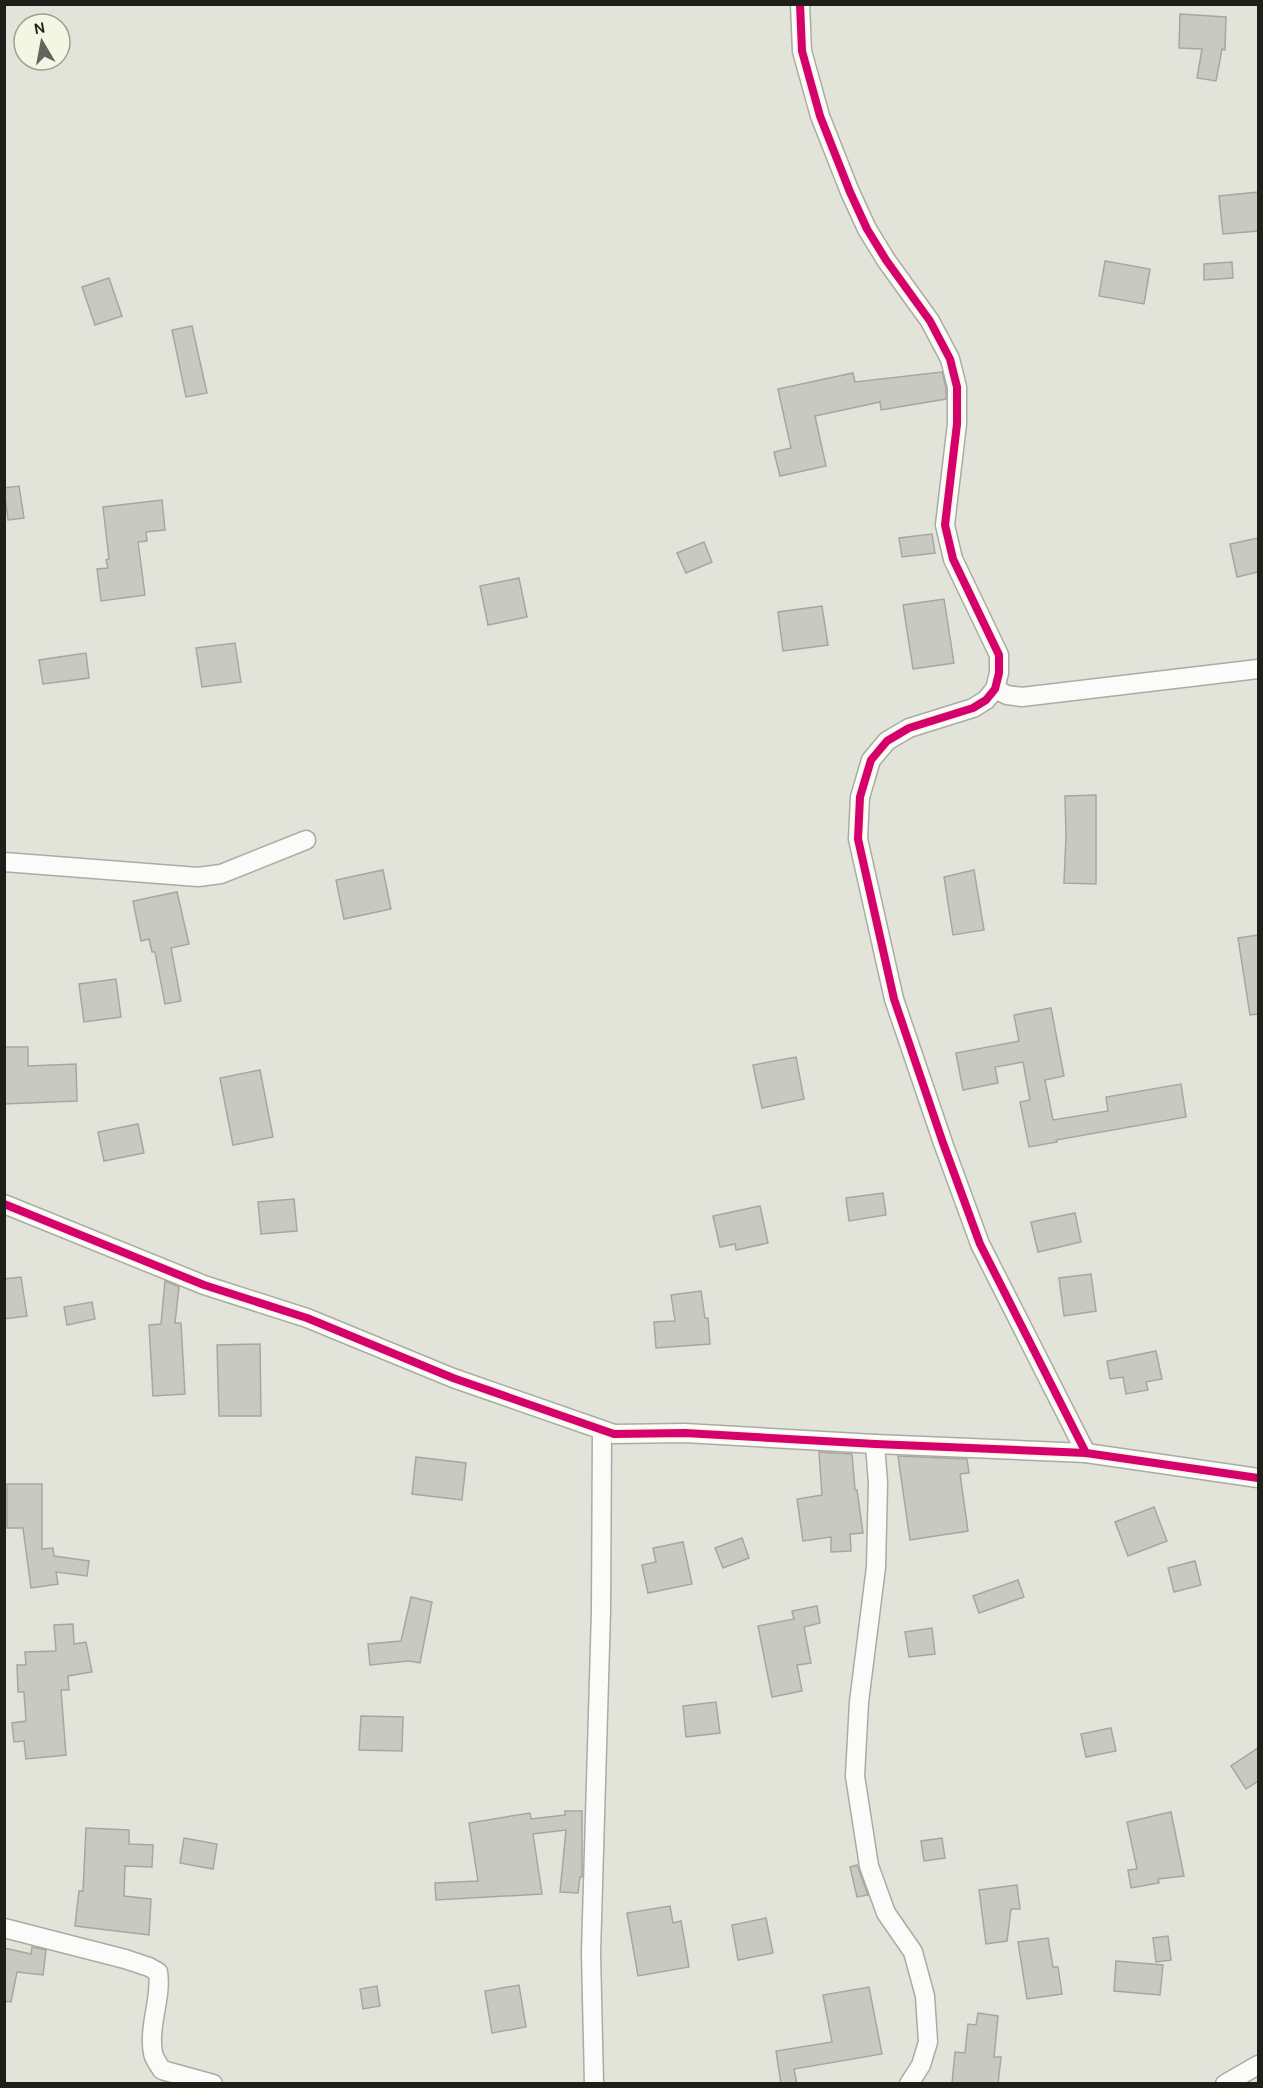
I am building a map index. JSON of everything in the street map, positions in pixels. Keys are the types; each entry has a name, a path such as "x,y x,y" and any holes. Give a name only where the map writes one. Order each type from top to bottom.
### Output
{"street":[{"path":"800,4 802,51 820,116 850,192 867,230 930,321 950,359 957,387 957,424 945,525 953,560 999,655 999,673 995,689 986,700 972,708 909,728 887,741 871,760 860,797 858,839 894,999 976,1233 1010,1307 1086,1453"},
{"path":"995,689 1007,695 1022,697 1258,669"},
{"path":"4,862 198,878 221,873 306,840"},
{"path":"4,1204 204,1285 307,1318 453,1378 614,1434 685,1433 1086,1453 1258,1478"},
{"path":"594,2084 591,1953 601,1611 602,1431"},
{"path":"875,1444 878,1539 859,1702 855,1776 869,1866 886,1913 913,1952 925,1996 928,2042 921,2065 909,2084"},
{"path":"4,1928 125,1959 158,1972 153,2055 162,2070 213,2084"},
{"path":"1225,2084 1258,2065"}],"building":[{"path":"1180,14 1226,17 1225,50 1222,49 1216,81 1197,78 1202,49 1179,48"},
{"path":"1258,192 1258,231 1223,234 1219,196"},
{"path":"1105,261 1150,269 1144,304 1099,296"},
{"path":"1232,262 1233,278 1204,280 1204,264"},
{"path":"109,278 122,316 95,325 82,287"},
{"path":"192,326 207,393 186,397 172,330"},
{"path":"942,372 946,399 881,410 880,402 815,416 826,466 780,476 774,452 791,448 778,389 853,373 855,382"},
{"path":"19,486 24,518 8,520 4,488"},
{"path":"162,500 165,530 146,532 147,541 138,542 145,595 101,601 97,569 108,568 106,560 109,559 103,507"},
{"path":"932,534 935,553 902,557 899,538"},
{"path":"1258,538 1258,572 1237,577 1230,544"},
{"path":"704,542 712,562 686,573 677,553"},
{"path":"519,578 527,617 488,625 480,586"},
{"path":"944,599 954,663 913,669 903,605"},
{"path":"822,606 828,645 783,651 778,612"},
{"path":"235,643 241,682 202,687 196,648"},
{"path":"86,653 89,678 43,684 39,660"},
{"path":"1096,795 1096,884 1064,883 1065,796"},
{"path":"383,870 391,909 344,919 336,880"},
{"path":"974,870 984,930 953,935 944,877"},
{"path":"177,892 189,944 171,948 181,1001 165,1004 155,952 152,952 149,939 141,941 133,901"},
{"path":"1258,935 1258,1014 1250,1015 1238,938"},
{"path":"116,979 121,1017 84,1022 79,984"},
{"path":"1051,1008 1064,1076 1045,1080 1053,1120 1108,1111 1106,1097 1181,1084 1186,1117 1056,1140 1057,1142 1029,1147 1020,1102 1030,1100 1023,1062 995,1067 998,1083 963,1090 956,1053 1019,1041 1014,1015"},
{"path":"4,1047 28,1047 28,1066 76,1064 77,1101 4,1104"},
{"path":"796,1057 804,1099 762,1108 753,1065"},
{"path":"260,1070 273,1137 233,1145 220,1078"},
{"path":"138,1124 144,1153 104,1161 98,1132"},
{"path":"883,1193 886,1215 849,1221 846,1198"},
{"path":"294,1199 297,1231 261,1234 258,1202"},
{"path":"760,1206 768,1243 736,1250 735,1244 720,1247 713,1216"},
{"path":"1075,1213 1081,1242 1038,1252 1031,1222"},
{"path":"1091,1274 1096,1311 1064,1316 1059,1278"},
{"path":"21,1277 27,1316 4,1319 4,1279"},
{"path":"165,1281 179,1287 175,1323 181,1323 185,1394 153,1396 149,1325 161,1324"},
{"path":"701,1291 705,1318 708,1318 710,1344 656,1348 654,1322 675,1321 671,1295"},
{"path":"92,1302 95,1319 67,1325 64,1307"},
{"path":"260,1344 261,1416 219,1416 217,1345"},
{"path":"1156,1351 1162,1379 1146,1382 1148,1390 1126,1394 1123,1377 1110,1379 1107,1361"},
{"path":"819,1452 852,1454 855,1490 857,1490 863,1533 850,1534 851,1551 831,1552 831,1537 803,1541 797,1499 822,1495"},
{"path":"898,1456 967,1459 969,1473 960,1474 968,1531 910,1540"},
{"path":"416,1457 466,1463 462,1500 412,1494"},
{"path":"7,1484 42,1484 42,1549 53,1548 54,1556 89,1561 87,1576 56,1572 58,1584 31,1588 23,1528 7,1528"},
{"path":"1154,1507 1167,1541 1128,1556 1115,1522"},
{"path":"742,1538 749,1558 723,1568 715,1548"},
{"path":"683,1542 692,1584 648,1593 642,1565 656,1562 653,1548"},
{"path":"1195,1561 1201,1585 1174,1592 1168,1568"},
{"path":"1018,1580 1024,1597 979,1613 973,1596"},
{"path":"411,1597 432,1602 420,1663 409,1661 370,1665 368,1644 401,1641"},
{"path":"817,1606 820,1623 804,1627 811,1663 797,1665 802,1691 772,1697 758,1626 794,1619 792,1611"},
{"path":"73,1624 74,1644 86,1642 92,1672 68,1676 69,1690 61,1690 66,1755 26,1759 24,1741 14,1742 12,1723 26,1721 24,1692 18,1692 17,1665 26,1665 25,1652 56,1651 54,1625"},
{"path":"932,1628 935,1654 909,1657 905,1632"},
{"path":"716,1702 720,1733 686,1737 683,1706"},
{"path":"361,1716 403,1717 402,1751 359,1750"},
{"path":"1111,1728 1116,1751 1086,1757 1081,1734"},
{"path":"1258,1748 1258,1781 1246,1789 1231,1766"},
{"path":"565,1811 582,1811 582,1877 580,1877 578,1893 560,1892 566,1830 533,1834 542,1894 436,1900 435,1883 478,1881 469,1823 530,1813 531,1819 565,1815"},
{"path":"1171,1812 1184,1876 1158,1879 1159,1883 1131,1888 1128,1870 1137,1869 1127,1822"},
{"path":"86,1828 129,1830 129,1844 153,1845 152,1867 125,1866 124,1896 151,1899 149,1935 75,1926 79,1891 83,1891"},
{"path":"184,1838 217,1844 213,1869 180,1863"},
{"path":"942,1838 945,1858 924,1861 921,1841"},
{"path":"857,1865 868,1895 857,1897 850,1867"},
{"path":"1017,1885 1020,1909 1011,1909 1007,1941 986,1944 979,1890"},
{"path":"670,1906 673,1923 681,1921 689,1967 638,1976 627,1913"},
{"path":"766,1918 773,1953 738,1960 732,1925"},
{"path":"1168,1936 1171,1960 1156,1962 1153,1938"},
{"path":"1048,1938 1053,1967 1058,1967 1062,1994 1027,1999 1018,1942"},
{"path":"32,1947 46,1950 43,1975 17,1972 11,2002 4,2001 4,1948 31,1954"},
{"path":"1116,1961 1163,1965 1160,1995 1114,1991"},
{"path":"519,1985 526,2027 492,2033 485,1991"},
{"path":"377,1986 380,2006 363,2009 360,1989"},
{"path":"869,1987 882,2054 794,2069 797,2084 781,2084 776,2051 832,2042 823,1995"},
{"path":"978,2013 998,2016 994,2057 1001,2057 998,2084 952,2084 955,2052 965,2053 968,2024 976,2025"}],"cycle path":[{"path":"800,4 802,51 820,116 850,192 867,229 886,260 930,321 950,359 957,387 957,424 945,525 953,559 999,655 999,673 995,689 986,700 973,708 909,728 887,741 871,760 860,797 858,839 894,999 980,1244 1086,1453"},
{"path":"4,1204 204,1285 307,1318 453,1378 614,1434 685,1433 1086,1453 1258,1478"}]}
